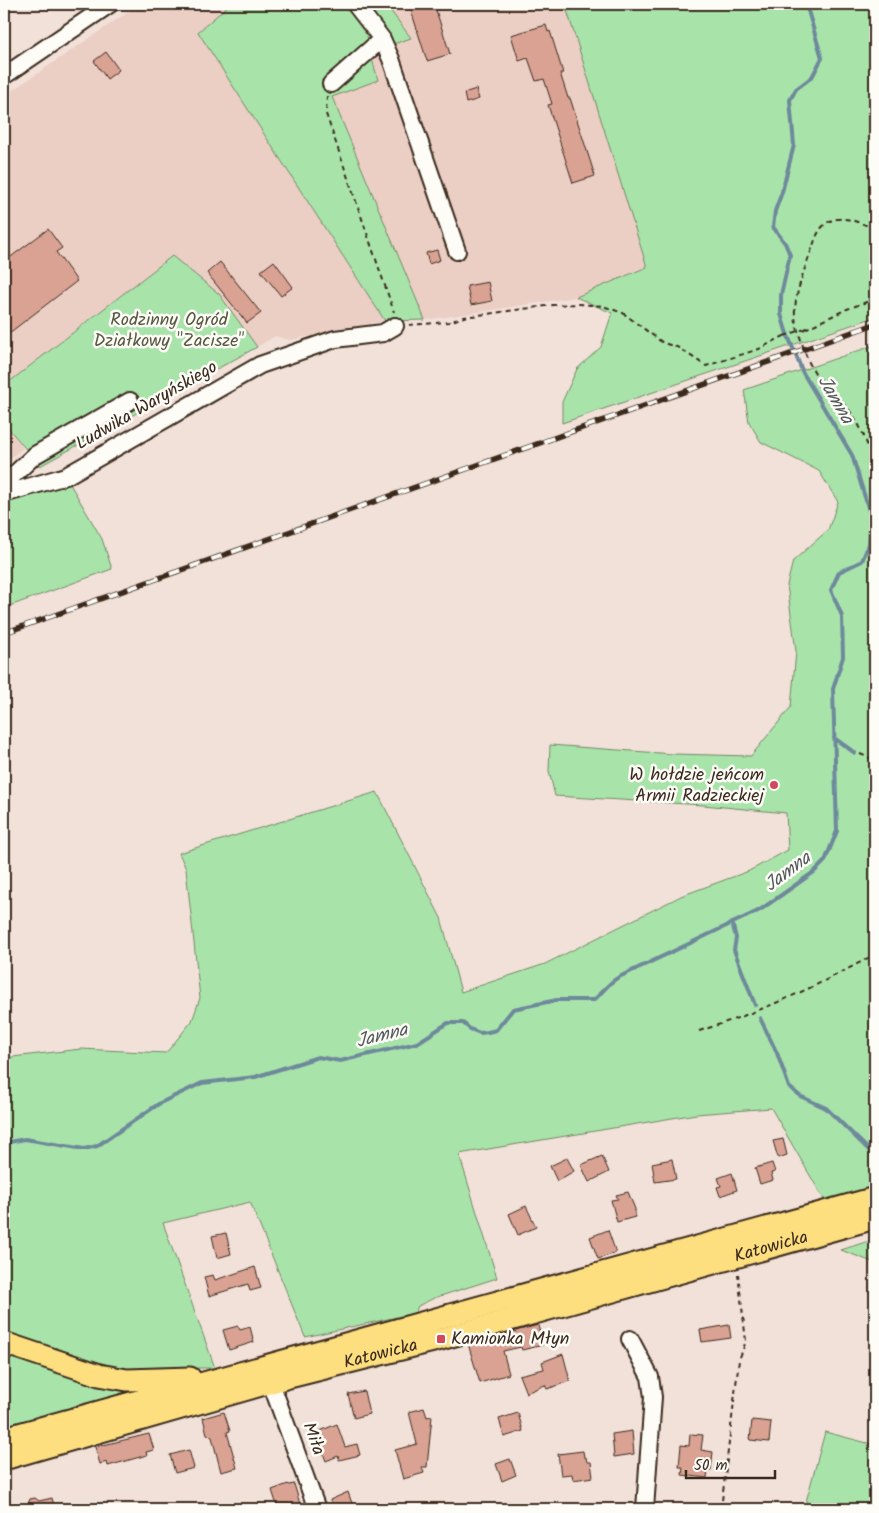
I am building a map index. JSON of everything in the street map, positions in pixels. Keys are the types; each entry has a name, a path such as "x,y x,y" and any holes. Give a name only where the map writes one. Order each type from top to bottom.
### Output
{"main road":[{"name":"Katowicka","path":"4,1438 875,1198"},
{"name":"Katowicka","path":"4,1459 271,1383 441,1339 875,1218"},
{"path":"4,1343 99,1375 127,1380 222,1377"}],"street":[{"path":"4,76 110,4"},
{"path":"355,4 382,39 391,59 457,251"},
{"path":"331,84 382,39"},
{"name":"Ludwika Waryńskiego","path":"4,494 66,476 260,365 335,339 383,332 395,326"},
{"path":"4,484 35,455 130,401"},
{"path":"630,1339 650,1377 653,1397 646,1509"},
{"name":"Miła","path":"271,1383 317,1509"}],"path":[{"path":"331,84 326,98 326,114 394,308 395,326 449,322 464,317 553,305 579,304 603,306 623,313 663,343 677,347 706,366 759,349 784,336 805,329 875,298"},
{"path":"875,229 846,218 834,219 824,225 818,232 808,260 794,311 796,325 811,368 852,415 862,432 875,467"},
{"path":"860,754 875,760"},
{"path":"698,1031 788,999 833,978 875,954"},
{"path":"721,1509 739,1360 746,1341 737,1265 734,1257"}],"shaded area":[{"path":"140,4 230,4 199,32 385,321 290,340 275,336 257,347 219,294 172,256 4,386 4,96"},
{"path":"400,4 565,4 647,267 576,297 425,320 332,96 378,80 370,52 410,38 390,10"},
{"path":"4,423 23,448 4,463"}],"green space":[{"path":"230,4 377,4 390,10 411,38 370,52 378,80 332,97 425,320 385,321 198,32"},
{"path":"565,4 875,4 875,317 562,423 562,402 577,369 601,347 612,313 576,297 647,267"},
{"name":"Rodzinny Ogród Działkowy \"Zacisze\"","path":"172,256 219,294 257,347 40,466 4,423 4,386"},
{"path":"875,345 875,1020 870,1025 875,1034 875,1185 826,1203 771,1108 696,1114 459,1154 497,1278 434,1298 418,1306 415,1313 305,1337 250,1202 163,1223 215,1368 158,1368 133,1373 4,1331 4,1058 81,1049 166,1053 192,1021 200,998 186,869 179,853 377,792 441,918 461,992 545,964 681,896 749,871 788,850 786,813 703,805 555,796 549,771 550,745 673,754 751,756 791,707 796,651 787,585 793,561 828,530 838,502 819,471 761,442 749,422 744,390"},
{"path":"70,484 102,539 112,569 4,608 4,501"},
{"path":"875,1239 875,1263 841,1250"},
{"path":"4,1348 137,1392 4,1429"},
{"path":"825,1432 875,1445 875,1503 873,1509 804,1509"}],"building":[{"path":"409,4 434,4 450,54 427,61"},
{"path":"546,25 548,32 550,31 563,73 560,73 595,176 573,183 548,105 552,104 544,79 536,81 528,58 519,61 511,35"},
{"path":"106,52 119,70 107,79 94,61"},
{"path":"476,89 479,99 466,103 464,93"},
{"path":"48,229 62,248 56,252 77,281 4,337 4,262"},
{"path":"437,250 440,260 429,264 426,253"},
{"path":"274,261 293,287 281,296 261,271"},
{"path":"220,262 261,313 247,323 207,273"},
{"path":"488,282 492,301 471,305 467,286"},
{"path":"783,1139 787,1155 778,1158 773,1141"},
{"path":"602,1156 609,1172 589,1182 581,1165"},
{"path":"567,1158 574,1171 557,1181 550,1166"},
{"path":"672,1159 676,1179 655,1182 652,1163"},
{"path":"772,1163 775,1172 771,1173 773,1180 760,1184 755,1168"},
{"path":"732,1173 737,1190 720,1196 717,1187 721,1186 718,1178"},
{"path":"628,1192 635,1209 635,1217 617,1222 611,1200 618,1199 616,1195"},
{"path":"526,1206 536,1227 518,1235 509,1214"},
{"path":"608,1230 616,1253 598,1259 590,1237"},
{"path":"226,1233 231,1254 217,1258 212,1236"},
{"path":"255,1267 261,1288 250,1291 248,1284 209,1296 204,1277 213,1275 215,1280"},
{"path":"538,1325 543,1345 522,1350 521,1347 503,1351 509,1374 480,1383 468,1344"},
{"path":"729,1325 731,1338 702,1342 700,1330"},
{"path":"238,1326 240,1330 250,1327 254,1342 229,1350 223,1330"},
{"path":"563,1354 570,1381 547,1389 545,1385 526,1393 519,1375 544,1369 542,1362"},
{"path":"364,1391 369,1414 354,1418 348,1394"},
{"path":"424,1408 427,1417 432,1416 427,1467 422,1467 424,1473 403,1479 395,1450 417,1444 409,1412"},
{"path":"224,1412 230,1431 227,1432 237,1468 221,1472 212,1437 207,1434 203,1418"},
{"path":"518,1413 523,1431 504,1437 499,1419"},
{"path":"752,1420 771,1422 769,1442 750,1440"},
{"path":"337,1424 345,1447 357,1444 360,1455 339,1460 338,1456 326,1461 315,1433"},
{"path":"632,1431 634,1454 614,1457 612,1434"},
{"path":"149,1434 154,1450 146,1452 147,1455 108,1466 107,1462 100,1464 95,1447"},
{"path":"690,1434 703,1435 701,1450 713,1452 711,1470 708,1470 707,1478 682,1475 683,1467 679,1467 681,1445 689,1446"},
{"path":"189,1450 194,1468 175,1473 170,1455"},
{"path":"583,1451 587,1462 591,1462 593,1477 573,1480 572,1474 561,1475 558,1454"},
{"path":"510,1459 516,1475 502,1481 496,1464"},
{"path":"288,1484 294,1484 300,1504 278,1509 272,1490"},
{"path":"348,1492 354,1509 333,1509 330,1500"},
{"path":"35,1498 39,1501 52,1498 55,1509 21,1509 21,1506 28,1504 30,1499"}],"waterway":[{"name":"Jamna","path":"4,1143 25,1139 84,1149 97,1146 160,1103 202,1083 255,1077 318,1057 340,1061 417,1043 448,1023 463,1023 470,1029 480,1033 488,1032 496,1030 513,1009 557,1000 594,1000 615,979 760,910 814,872 825,861 837,831 833,689 843,657 842,616 831,590 839,572 862,561 869,544 871,517 852,455 803,373 781,314 781,295 790,255 785,243 773,227 775,211 794,145 790,100 796,89 812,77 822,58 806,4"},
{"path":"834,738 855,753"},
{"path":"732,923 736,938 734,950 755,1005"},
{"path":"760,1018 777,1053 789,1087 800,1096 826,1108 875,1156"}],"railway":[{"path":"4,633 875,324"}],"place":[{"name":"W hołdzie jeńcom Armii Radzieckiej","path":"774,785"},
{"name":"Kamionka Młyn","path":"441,1339"}]}
